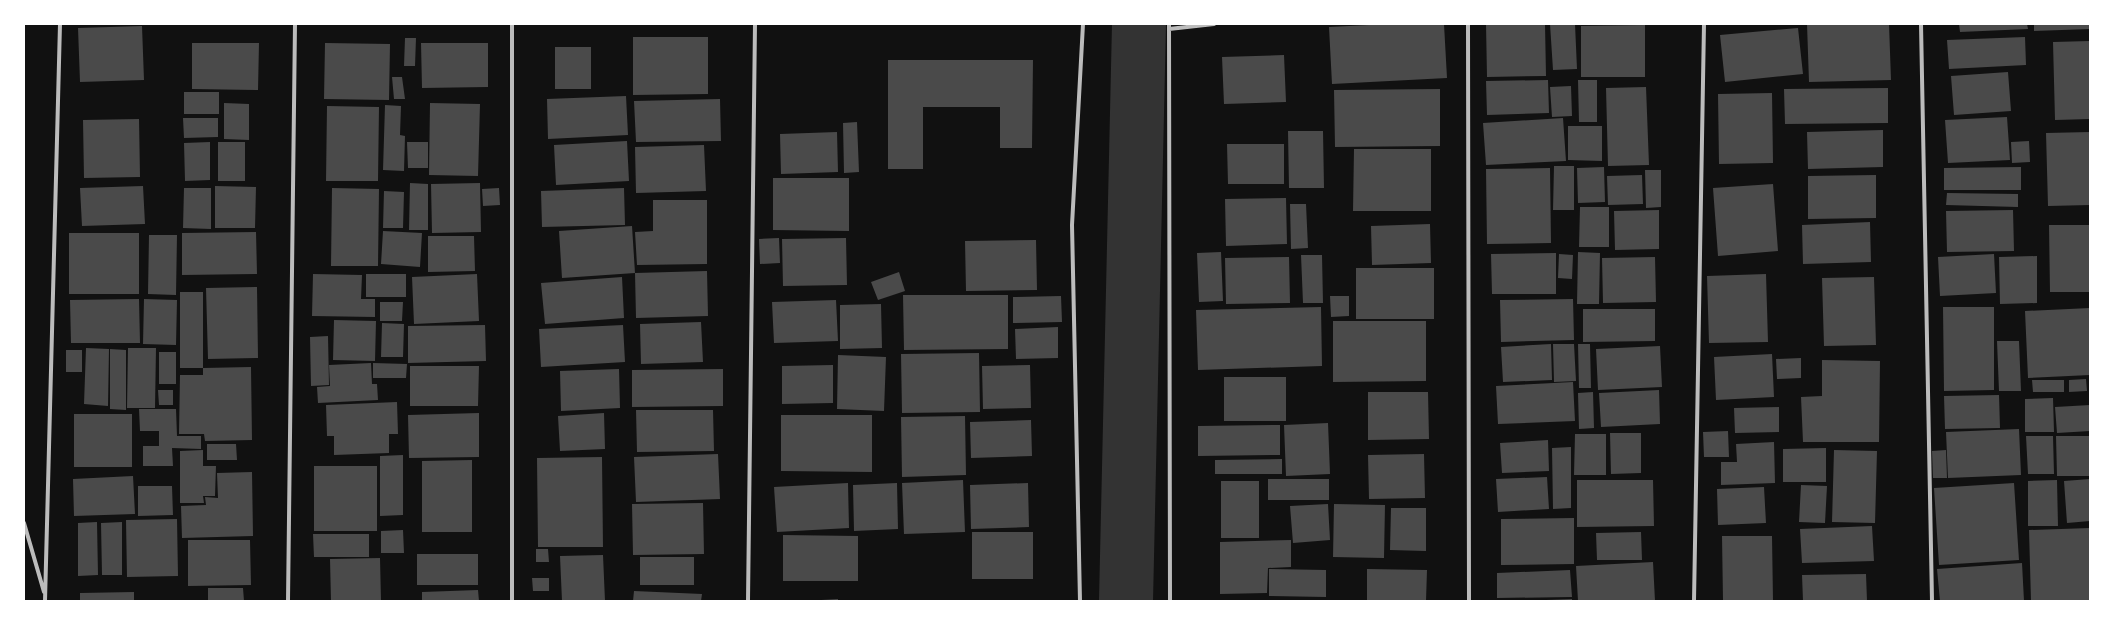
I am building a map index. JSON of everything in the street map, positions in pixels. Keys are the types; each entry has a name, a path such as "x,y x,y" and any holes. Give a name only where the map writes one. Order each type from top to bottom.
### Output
{"street":[{"path":"45,598 60,24"},
{"path":"288,601 295,24"},
{"path":"512,24 512,601"},
{"path":"748,601 756,24"},
{"path":"1080,601 1072,225 1083,24"},
{"path":"1169,24 1170,601"},
{"path":"1169,29 1214,24"},
{"path":"1468,24 1469,601"},
{"path":"1694,601 1704,24"},
{"path":"1921,24 1932,601"},
{"path":"24,523 45,598"}],"building":[{"path":"1389,24 1444,24 1447,78 1332,84 1329,27"},
{"path":"1486,24 1545,24 1546,76 1487,77"},
{"path":"1550,24 1575,24 1577,69 1553,70"},
{"path":"1807,24 1889,24 1891,80 1809,82"},
{"path":"1959,24 2027,24 2028,29 1960,32"},
{"path":"2034,24 2090,24 2090,29 2034,31"},
{"path":"1645,25 1645,77 1581,77 1581,26"},
{"path":"142,26 144,80 80,82 78,28"},
{"path":"1798,28 1803,74 1725,82 1720,35"},
{"path":"633,37 708,37 708,94 633,95"},
{"path":"2025,37 2026,65 1949,69 1947,40"},
{"path":"405,38 416,38 415,66 404,66"},
{"path":"2090,41 2090,119 2055,120 2053,42"},
{"path":"192,43 259,43 258,90 192,89"},
{"path":"325,43 390,44 389,100 324,99"},
{"path":"421,43 488,43 488,87 422,88"},
{"path":"555,47 591,47 591,89 555,89"},
{"path":"1284,55 1286,102 1224,104 1222,57"},
{"path":"888,60 1033,60 1032,148 1000,148 1000,107 923,107 923,169 888,169"},
{"path":"2008,72 2011,111 1954,115 1951,76"},
{"path":"392,77 402,77 405,99 394,99"},
{"path":"1548,80 1549,113 1487,115 1486,81"},
{"path":"1578,80 1597,80 1597,122 1579,122"},
{"path":"1571,86 1572,116 1552,117 1550,87"},
{"path":"1646,87 1649,165 1608,166 1606,88"},
{"path":"1888,88 1888,123 1785,124 1784,89"},
{"path":"1440,89 1440,146 1335,147 1334,90"},
{"path":"184,92 219,92 219,114 184,114"},
{"path":"1772,93 1773,163 1719,164 1718,94"},
{"path":"626,96 628,135 548,139 547,99"},
{"path":"720,99 721,141 636,142 634,101"},
{"path":"224,103 249,104 249,140 224,139"},
{"path":"430,103 480,104 478,176 429,175"},
{"path":"385,105 401,106 400,135 405,136 404,171 383,170"},
{"path":"327,106 379,107 378,181 326,181"},
{"path":"2007,117 2010,160 1948,163 1945,120"},
{"path":"183,118 218,118 218,137 184,138"},
{"path":"1563,118 1566,161 1486,165 1483,123"},
{"path":"139,119 140,177 84,178 83,120"},
{"path":"857,122 859,172 844,173 843,123"},
{"path":"1568,126 1602,126 1602,161 1568,160"},
{"path":"1883,130 1883,167 1808,169 1807,132"},
{"path":"1288,131 1323,131 1324,188 1289,188"},
{"path":"837,132 838,172 781,174 780,134"},
{"path":"2090,132 2090,205 2048,206 2046,133"},
{"path":"627,141 629,181 556,185 554,145"},
{"path":"2029,141 2030,162 2012,163 2011,142"},
{"path":"210,142 210,180 185,181 184,143"},
{"path":"218,142 245,142 245,181 218,181"},
{"path":"407,142 428,142 428,168 408,168"},
{"path":"1227,144 1284,144 1284,184 1228,184"},
{"path":"704,145 706,191 636,193 635,147"},
{"path":"1354,149 1431,149 1431,211 1353,211"},
{"path":"1554,166 1574,166 1574,210 1553,210"},
{"path":"1604,167 1605,202 1578,203 1577,168"},
{"path":"2021,167 2021,190 1944,190 1944,168"},
{"path":"1550,168 1551,243 1487,244 1486,169"},
{"path":"1645,170 1661,170 1661,207 1646,208"},
{"path":"1642,175 1643,204 1608,205 1607,176"},
{"path":"1876,175 1876,218 1808,219 1808,176"},
{"path":"773,178 849,178 849,231 773,230"},
{"path":"410,183 428,184 428,230 409,230"},
{"path":"480,183 481,232 432,233 431,184"},
{"path":"1773,184 1778,251 1718,256 1713,188"},
{"path":"143,186 145,224 82,226 80,188"},
{"path":"215,186 256,187 255,228 215,228"},
{"path":"184,188 211,188 211,229 183,228"},
{"path":"332,188 379,189 378,266 331,266"},
{"path":"499,188 500,205 483,206 482,189"},
{"path":"624,188 625,225 542,227 541,191"},
{"path":"384,191 404,192 403,228 383,228"},
{"path":"1947,193 2018,194 2018,207 1946,205"},
{"path":"1286,198 1287,244 1226,246 1225,199"},
{"path":"653,200 707,200 707,264 637,265 635,232 653,231"},
{"path":"1290,204 1306,204 1308,248 1291,249"},
{"path":"1580,207 1609,207 1609,247 1579,247"},
{"path":"1659,210 1659,249 1615,250 1614,211"},
{"path":"2013,210 2014,251 1947,252 1946,211"},
{"path":"1870,222 1871,262 1803,264 1802,225"},
{"path":"1430,224 1431,263 1372,265 1371,226"},
{"path":"2049,225 2090,225 2090,292 2050,292"},
{"path":"632,226 635,273 562,278 559,231"},
{"path":"383,231 422,233 420,267 381,264"},
{"path":"256,232 257,274 182,275 182,233"},
{"path":"69,233 139,233 139,294 69,294"},
{"path":"149,235 177,235 176,295 148,294"},
{"path":"428,236 474,236 475,271 428,272"},
{"path":"779,238 780,263 760,264 759,239"},
{"path":"846,238 847,285 783,286 782,239"},
{"path":"1036,240 1037,290 966,291 965,241"},
{"path":"1221,252 1223,301 1199,302 1197,253"},
{"path":"1578,252 1600,253 1599,304 1577,304"},
{"path":"1556,253 1556,294 1492,294 1491,254"},
{"path":"1559,254 1573,255 1572,279 1558,278"},
{"path":"1994,254 1996,293 1940,296 1938,257"},
{"path":"1301,255 1322,255 1323,303 1303,303"},
{"path":"2037,256 2037,303 2000,304 1999,257"},
{"path":"1289,257 1290,303 1226,304 1225,258"},
{"path":"1655,257 1656,302 1603,303 1602,258"},
{"path":"1356,268 1434,268 1434,319 1356,319"},
{"path":"707,271 708,316 636,318 635,273"},
{"path":"899,272 905,291 878,300 871,282"},
{"path":"313,274 362,275 361,299 375,299 375,317 312,316"},
{"path":"366,274 406,274 406,297 366,297"},
{"path":"477,274 479,321 414,324 412,277"},
{"path":"1766,274 1768,342 1709,343 1707,276"},
{"path":"622,277 624,318 545,324 541,283"},
{"path":"1874,277 1876,345 1824,346 1822,278"},
{"path":"257,287 258,358 208,359 206,288"},
{"path":"180,292 203,292 203,368 180,368"},
{"path":"903,295 1008,295 1008,349 904,350"},
{"path":"1061,296 1062,322 1013,323 1013,297"},
{"path":"1330,296 1349,296 1349,316 1331,317"},
{"path":"139,299 140,343 71,343 70,300"},
{"path":"144,299 177,300 176,345 143,344"},
{"path":"1573,299 1574,340 1501,342 1500,300"},
{"path":"836,300 838,341 774,343 772,302"},
{"path":"380,302 403,302 402,321 380,321"},
{"path":"881,304 882,348 840,349 840,305"},
{"path":"1321,307 1322,366 1198,370 1196,310"},
{"path":"1943,307 1994,307 1994,390 1944,391"},
{"path":"2090,308 2090,375 2028,378 2025,311"},
{"path":"1583,309 1655,309 1655,341 1583,342"},
{"path":"334,320 376,321 375,361 333,360"},
{"path":"1333,321 1426,321 1426,381 1333,382"},
{"path":"701,322 703,362 641,364 640,324"},
{"path":"382,323 404,324 403,357 381,357"},
{"path":"485,325 486,361 408,363 408,326"},
{"path":"623,325 625,362 541,367 539,329"},
{"path":"1058,327 1058,358 1016,359 1015,329"},
{"path":"328,336 329,385 311,386 310,337"},
{"path":"1997,341 2019,341 2021,391 1999,391"},
{"path":"1551,344 1552,380 1503,382 1501,347"},
{"path":"1553,344 1574,344 1576,381 1554,382"},
{"path":"1578,344 1590,344 1591,388 1579,388"},
{"path":"1660,346 1662,387 1598,390 1596,349"},
{"path":"86,348 109,349 108,406 84,404"},
{"path":"128,348 156,348 155,408 127,408"},
{"path":"110,349 126,350 126,410 110,409"},
{"path":"66,350 82,350 82,372 66,372"},
{"path":"159,352 176,352 176,384 159,384"},
{"path":"979,353 980,412 902,413 901,354"},
{"path":"1772,354 1774,397 1716,400 1714,357"},
{"path":"838,355 886,357 884,411 837,409"},
{"path":"1801,358 1801,378 1777,379 1776,359"},
{"path":"1822,360 1880,361 1879,442 1803,442 1801,397 1822,396"},
{"path":"371,363 372,384 377,384 378,400 318,403 317,387 330,386 329,365"},
{"path":"373,363 407,364 406,378 373,378"},
{"path":"833,365 833,403 782,404 782,366"},
{"path":"1030,365 1031,408 983,409 982,366"},
{"path":"410,366 479,366 478,406 410,406"},
{"path":"251,367 252,440 205,441 204,434 179,434 180,375 203,375 203,368"},
{"path":"619,369 620,408 561,411 560,371"},
{"path":"723,369 723,406 632,407 632,370"},
{"path":"1224,377 1286,377 1286,421 1224,421"},
{"path":"2086,379 2087,391 2069,392 2069,380"},
{"path":"2032,380 2064,380 2064,392 2033,392"},
{"path":"1573,382 1575,421 1498,424 1496,386"},
{"path":"158,390 173,390 173,405 159,405"},
{"path":"1659,390 1660,424 1601,427 1599,393"},
{"path":"1368,392 1428,392 1429,439 1368,440"},
{"path":"1593,392 1594,428 1579,429 1578,393"},
{"path":"1999,395 2000,428 1945,429 1944,396"},
{"path":"2053,398 2054,432 2025,432 2025,399"},
{"path":"397,402 398,434 389,434 389,453 334,455 334,436 327,436 326,405"},
{"path":"2090,405 2090,431 2057,433 2055,407"},
{"path":"1779,407 1779,432 1735,433 1734,408"},
{"path":"139,409 176,409 177,436 201,436 201,449 172,448 173,466 143,466 143,446 159,446 159,431 140,431"},
{"path":"636,410 713,410 714,451 637,452"},
{"path":"479,413 479,457 409,458 408,415"},
{"path":"604,413 605,449 560,451 558,416"},
{"path":"74,414 132,414 132,467 74,467"},
{"path":"781,415 872,415 872,472 781,471"},
{"path":"965,416 966,475 902,477 901,417"},
{"path":"1031,420 1032,456 971,458 970,422"},
{"path":"1328,423 1330,474 1286,476 1284,425"},
{"path":"1280,425 1280,455 1198,456 1198,426"},
{"path":"2019,429 2021,475 1948,478 1946,432"},
{"path":"1728,431 1729,457 1704,457 1703,432"},
{"path":"1610,433 1641,433 1641,473 1611,474"},
{"path":"1575,434 1606,434 1606,475 1574,475"},
{"path":"2026,436 2053,436 2054,474 2028,474"},
{"path":"2056,436 2089,436 2090,476 2057,476"},
{"path":"1548,440 1549,471 1502,473 1500,443"},
{"path":"1774,442 1775,483 1721,485 1721,462 1737,462 1736,444"},
{"path":"207,444 236,444 237,460 207,460"},
{"path":"1571,447 1571,508 1553,509 1552,448"},
{"path":"1826,448 1826,482 1783,482 1783,449"},
{"path":"203,450 203,466 216,466 215,496 203,496 204,503 180,503 180,451"},
{"path":"1834,450 1877,451 1875,523 1832,522"},
{"path":"1946,450 1947,478 1933,478 1932,451"},
{"path":"718,454 720,499 636,502 634,457"},
{"path":"1424,454 1425,498 1369,499 1368,455"},
{"path":"403,455 403,515 380,516 380,456"},
{"path":"602,457 603,547 538,547 537,458"},
{"path":"1282,459 1282,474 1215,474 1215,460"},
{"path":"472,460 472,532 422,532 422,461"},
{"path":"314,466 377,466 377,531 314,531"},
{"path":"252,472 253,536 182,538 181,506 206,505 205,497 218,498 217,473"},
{"path":"133,476 135,514 74,516 73,479"},
{"path":"1547,477 1549,509 1498,512 1496,479"},
{"path":"1268,479 1329,479 1329,500 1268,500"},
{"path":"2090,479 2090,521 2067,523 2064,481"},
{"path":"963,480 965,532 904,534 902,483"},
{"path":"1577,480 1653,480 1654,526 1577,527"},
{"path":"2057,480 2058,526 2028,526 2028,481"},
{"path":"1221,481 1259,481 1259,538 1221,538"},
{"path":"848,483 849,528 777,532 774,487"},
{"path":"897,483 898,529 854,531 853,485"},
{"path":"1028,483 1029,527 971,529 970,485"},
{"path":"2014,483 2019,560 1939,565 1934,488"},
{"path":"1801,485 1827,486 1825,523 1799,522"},
{"path":"138,486 172,486 173,515 138,516"},
{"path":"1764,487 1766,523 1718,525 1717,489"},
{"path":"703,503 704,554 633,555 632,504"},
{"path":"1328,504 1330,540 1293,543 1290,506"},
{"path":"1334,504 1385,505 1384,558 1333,557"},
{"path":"1391,508 1426,508 1426,551 1390,550"},
{"path":"1574,518 1574,564 1501,565 1501,519"},
{"path":"177,519 178,576 127,577 126,520"},
{"path":"97,522 98,575 78,576 78,523"},
{"path":"122,522 122,575 102,575 101,523"},
{"path":"1872,526 1874,561 1802,563 1800,529"},
{"path":"2090,528 2090,601 2031,601 2029,530"},
{"path":"403,530 404,553 381,553 381,531"},
{"path":"972,532 1033,532 1033,579 972,579"},
{"path":"1641,532 1642,560 1597,560 1596,533"},
{"path":"313,534 369,534 369,557 314,557"},
{"path":"783,535 858,536 858,581 783,581"},
{"path":"1722,536 1772,536 1773,601 1723,601"},
{"path":"188,540 250,540 251,585 188,586"},
{"path":"1291,540 1291,567 1268,568 1267,593 1220,594 1220,542"},
{"path":"536,549 548,549 549,562 536,562"},
{"path":"417,554 478,554 478,585 417,585"},
{"path":"603,555 605,601 562,601 560,556"},
{"path":"640,557 694,557 694,585 640,585"},
{"path":"380,558 381,601 331,601 330,559"},
{"path":"1653,562 1655,601 1578,601 1576,566"},
{"path":"2022,563 2024,601 1940,601 1937,569"},
{"path":"1269,569 1326,570 1326,597 1269,596"},
{"path":"1367,569 1427,570 1426,601 1367,601"},
{"path":"1570,570 1572,597 1497,598 1497,573"},
{"path":"1866,574 1867,601 1803,601 1802,575"},
{"path":"532,578 549,578 549,591 533,591"},
{"path":"208,588 243,588 244,601 208,601"},
{"path":"478,590 479,601 422,601 422,592"},
{"path":"634,591 702,594 701,601 633,601"},
{"path":"134,592 134,601 80,601 80,593"},
{"path":"838,599 838,601 821,601 821,600"},
{"path":"1572,599 1572,601 1546,601 1546,600"}],"waterway":[{"path":"1126,601 1139,24"}]}
